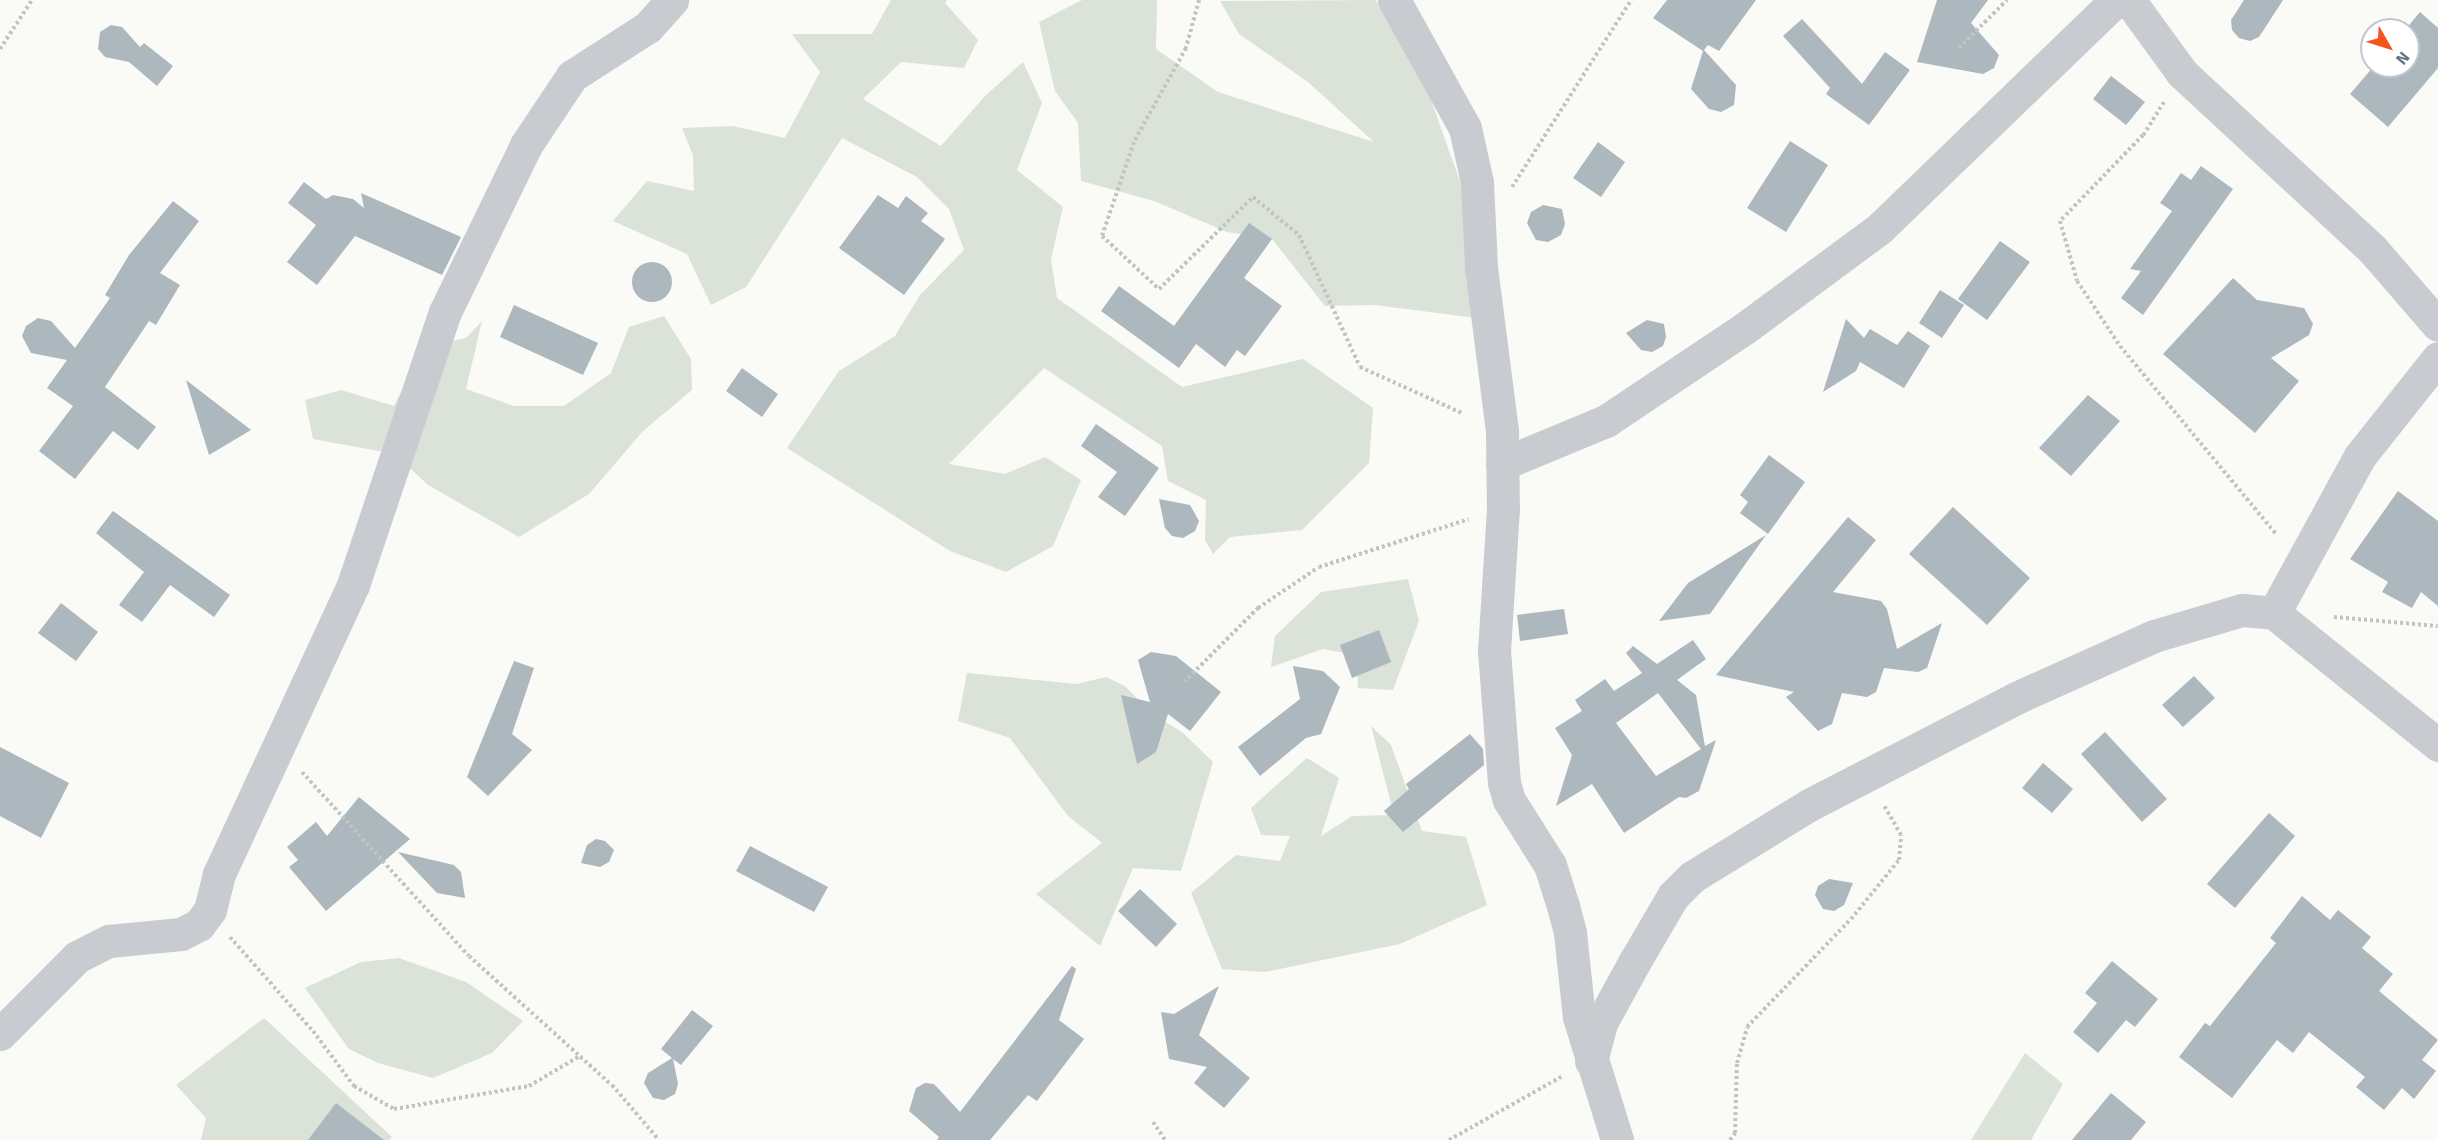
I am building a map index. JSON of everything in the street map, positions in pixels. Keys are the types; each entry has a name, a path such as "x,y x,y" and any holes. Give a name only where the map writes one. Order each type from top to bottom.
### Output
{"street":[{"path":"0,1034 77,957 109,941 181,934 199,924 210,910 219,874 353,585 445,312 526,145 572,76 648,27 672,0"},
{"path":"1394,0 1465,128 1477,182 1482,233 1481,267 1502,430 1503,508 1494,650 1504,783 1509,800 1550,865 1560,896 1570,933 1579,1017 1590,1061 1617,1140"},
{"path":"1502,464 1606,421 1745,328 1879,229 2116,0"},
{"path":"2129,0 2182,73 2373,250 2438,325"},
{"path":"2274,613 2360,456 2438,358"},
{"path":"1590,1061 1601,1023 1673,896 1692,877 1799,811 2016,698 2154,636 2242,610 2274,613 2438,745"}],"path":[{"path":"0,49 32,0"},
{"path":"1199,0 1186,48 1134,142 1102,236 1159,289 1253,197 1299,235 1360,367 1502,430"},
{"path":"1482,233 1630,0"},
{"path":"1959,48 2007,0"},
{"path":"2182,73 2143,135 2060,221 2077,281 2120,346 2280,538"},
{"path":"1184,682 1258,608 1318,567 1503,508"},
{"path":"2331,616 2438,626"},
{"path":"280,746 335,812 469,956 612,1084 660,1140"},
{"path":"1730,1140 1735,1133 1737,1063 1747,1027 1851,919 1899,860 1901,835 1868,777"},
{"path":"210,910 245,956 313,1031 354,1086 394,1109 529,1086 580,1056"},
{"path":"1449,1140 1590,1061"},
{"path":"1153,1122 1165,1140"}],"shaded area":[{"path":"891,0 947,0 945,3 978,40 964,68 901,62 863,99 941,146 985,96 1023,62 1042,103 1017,170 1063,207 1051,259 1057,298 1182,387 1303,359 1373,408 1369,463 1302,530 1230,537 1213,554 1205,540 1206,500 1168,481 1162,446 1044,368 949,464 1005,474 1045,457 1081,480 1053,546 1006,572 950,551 787,448 839,371 895,336 920,295 964,250 949,209 917,177 842,138 746,287 711,305 687,254 613,221 647,181 694,191 693,155 682,128 733,126 785,138 820,72 792,34 872,34"},
{"path":"1082,0 1157,0 1156,49 1218,92 1374,142 1308,82 1239,34 1220,1 1376,0 1431,100 1471,212 1476,318 1375,305 1325,306 1272,239 1227,232 1154,201 1081,181 1078,123 1055,91 1039,22"},
{"path":"664,316 691,359 692,390 643,431 589,494 519,537 428,485 395,454 313,439 305,400 341,390 394,406 423,348 466,338 482,321 466,389 514,406 564,406 611,373 629,327"},
{"path":"1408,579 1419,621 1393,690 1358,688 1357,655 1323,649 1271,667 1275,636 1321,592"},
{"path":"967,673 1077,684 1106,677 1125,686 1152,714 1182,732 1213,762 1181,871 1133,868 1100,946 1036,894 1102,843 1068,816 1010,738 958,721"},
{"path":"1371,726 1391,745 1422,831 1466,837 1487,905 1400,944 1265,972 1222,969 1191,893 1236,855 1280,861 1290,836 1261,835 1251,808 1307,758 1339,778 1321,836 1352,816 1394,815"},
{"path":"399,958 466,982 523,1021 492,1053 433,1078 378,1063 349,1049 305,988 361,962"},
{"path":"264,1018 392,1137 389,1140 201,1140 206,1118 176,1085"},
{"path":"2025,1053 2063,1084 2031,1140 1971,1140"}],"building":[{"path":"1667,0 1756,0 1719,51 1708,45 1704,50 1736,85 1734,105 1721,112 1709,109 1691,89 1703,51 1653,18"},
{"path":"1937,0 1988,0 1971,23 1999,55 1994,68 1983,74 1917,62"},
{"path":"2244,0 2283,0 2259,37 2250,41 2239,38 2232,30 2231,20"},
{"path":"2420,12 2438,28 2438,68 2388,127 2350,94 2364,78 2420,78 2420,18 2415,18"},
{"path":"1802,19 1862,84 1885,52 1910,70 1869,125 1826,94 1830,88 1783,36"},
{"path":"111,25 122,27 140,47 144,43 173,66 157,86 129,62 105,57 98,49 100,32"},
{"path":"2111,76 2145,102 2126,125 2093,99"},
{"path":"1790,141 1828,165 1786,232 1747,208"},
{"path":"1598,142 1625,162 1601,197 1573,178"},
{"path":"2201,166 2233,189 2143,315 2121,298 2141,271 2130,269 2172,211 2160,203 2181,173 2191,180"},
{"path":"304,182 326,199 333,195 353,199 364,208 361,193 461,237 442,275 355,236 317,285 287,262 316,225 288,203"},
{"path":"878,195 898,208 906,196 928,213 921,221 945,239 904,295 839,248"},
{"path":"173,201 199,221 160,273 180,285 156,325 149,321 105,387 156,427 138,450 113,431 75,479 39,451 73,406 47,388 67,360 31,353 22,336 26,326 38,318 51,321 75,348 110,298 105,295 129,255"},
{"path":"1543,205 1562,209 1565,224 1561,235 1548,242 1536,240 1527,223 1531,212"},
{"path":"1249,223 1272,239 1244,278 1282,306 1245,356 1237,350 1225,367 1196,344 1179,368 1101,311 1119,286 1174,326"},
{"path":"2000,241 2030,262 1987,320 1958,299"},
{"path":"652,262 666,268 672,282 666,296 652,302 638,296 632,282 638,268"},
{"path":"2233,278 2257,300 2304,308 2313,324 2309,335 2271,358 2299,381 2255,433 2163,354"},
{"path":"1940,290 1964,305 1942,338 1919,323"},
{"path":"514,305 598,343 583,375 500,337"},
{"path":"1846,319 1864,338 1870,329 1897,345 1908,331 1930,346 1904,388 1860,362 1856,371 1823,392"},
{"path":"1647,320 1664,324 1666,337 1663,346 1652,352 1641,350 1626,333"},
{"path":"742,368 778,394 762,417 726,391"},
{"path":"186,380 251,430 209,455"},
{"path":"2088,395 2120,421 2071,476 2039,448"},
{"path":"1096,424 1159,468 1125,516 1098,497 1117,472 1081,446"},
{"path":"1769,455 1805,482 1768,534 1740,513 1748,502 1740,495"},
{"path":"2398,491 2438,521 2438,606 2421,592 2412,608 2382,592 2388,582 2350,559"},
{"path":"1159,499 1190,505 1199,521 1195,531 1183,538 1172,536 1165,528"},
{"path":"1953,507 2030,578 1987,625 1909,554"},
{"path":"113,511 230,595 214,617 170,585 142,622 119,605 144,572 96,533"},
{"path":"1848,517 1876,540 1833,592 1881,601 1887,609 1897,649 1942,623 1927,668 1918,672 1884,668 1876,692 1867,697 1842,693 1832,724 1818,731 1786,697 1794,692 1716,675"},
{"path":"1766,535 1710,614 1659,621 1688,583"},
{"path":"61,603 98,632 76,661 38,633"},
{"path":"1564,609 1568,634 1520,641 1517,615"},
{"path":"1379,630 1391,662 1352,678 1340,645"},
{"path":"1693,640 1706,659 1677,680 1696,695 1705,746 1716,740 1699,791 1686,798 1679,797 1624,833 1592,784 1556,806 1572,755 1555,728 1582,711 1575,700 1605,679 1614,691 1642,673 1626,653 1633,646 1657,664","holes":["1658,693 1701,749 1656,776 1616,723"]},
{"path":"1151,652 1176,656 1221,692 1190,731 1168,714 1156,752 1137,764 1121,695 1150,702 1138,660"},
{"path":"514,661 534,668 512,734 532,750 488,796 467,777"},
{"path":"1293,666 1323,671 1340,687 1321,734 1306,738 1260,776 1238,747 1300,699"},
{"path":"2194,676 2215,698 2183,727 2162,705"},
{"path":"2105,732 2167,799 2142,822 2081,754"},
{"path":"1470,734 1483,749 1484,765 1403,832 1384,811 1409,789 1406,784"},
{"path":"0,747 69,783 41,838 0,816"},
{"path":"2043,763 2073,789 2052,813 2022,788"},
{"path":"359,797 410,839 326,911 289,867 298,860 287,847 316,822 327,836"},
{"path":"2269,813 2295,836 2235,908 2207,884"},
{"path":"596,839 605,841 614,850 609,862 600,867 581,863 587,845"},
{"path":"750,846 828,887 814,912 736,871"},
{"path":"398,852 454,865 461,872 465,898 437,893"},
{"path":"1829,879 1853,883 1844,905 1834,911 1823,909 1815,895 1818,886"},
{"path":"1140,889 1177,924 1156,947 1118,911"},
{"path":"2302,896 2330,920 2338,910 2371,937 2362,948 2393,974 2379,991 2438,1040 2422,1060 2436,1071 2414,1099 2402,1088 2384,1110 2356,1087 2365,1077 2309,1032 2293,1053 2277,1040 2232,1098 2179,1057 2205,1023 2210,1026 2276,943 2270,938"},
{"path":"2112,961 2158,999 2135,1027 2126,1020 2098,1053 2073,1032 2097,1003 2085,993"},
{"path":"1072,966 1076,969 1059,1020 1084,1039 1037,1101 1028,1095 990,1140 937,1140 939,1137 909,1111 916,1088 925,1083 934,1084 960,1112"},
{"path":"1219,986 1199,1035 1250,1078 1224,1108 1194,1083 1207,1067 1169,1059 1161,1012 1174,1014"},
{"path":"692,1010 713,1026 681,1065 673,1059 678,1084 675,1094 664,1100 653,1098 644,1083 648,1073 672,1058 661,1049"},
{"path":"2111,1093 2146,1122 2131,1140 2072,1140"},
{"path":"336,1103 384,1140 308,1140"}]}
